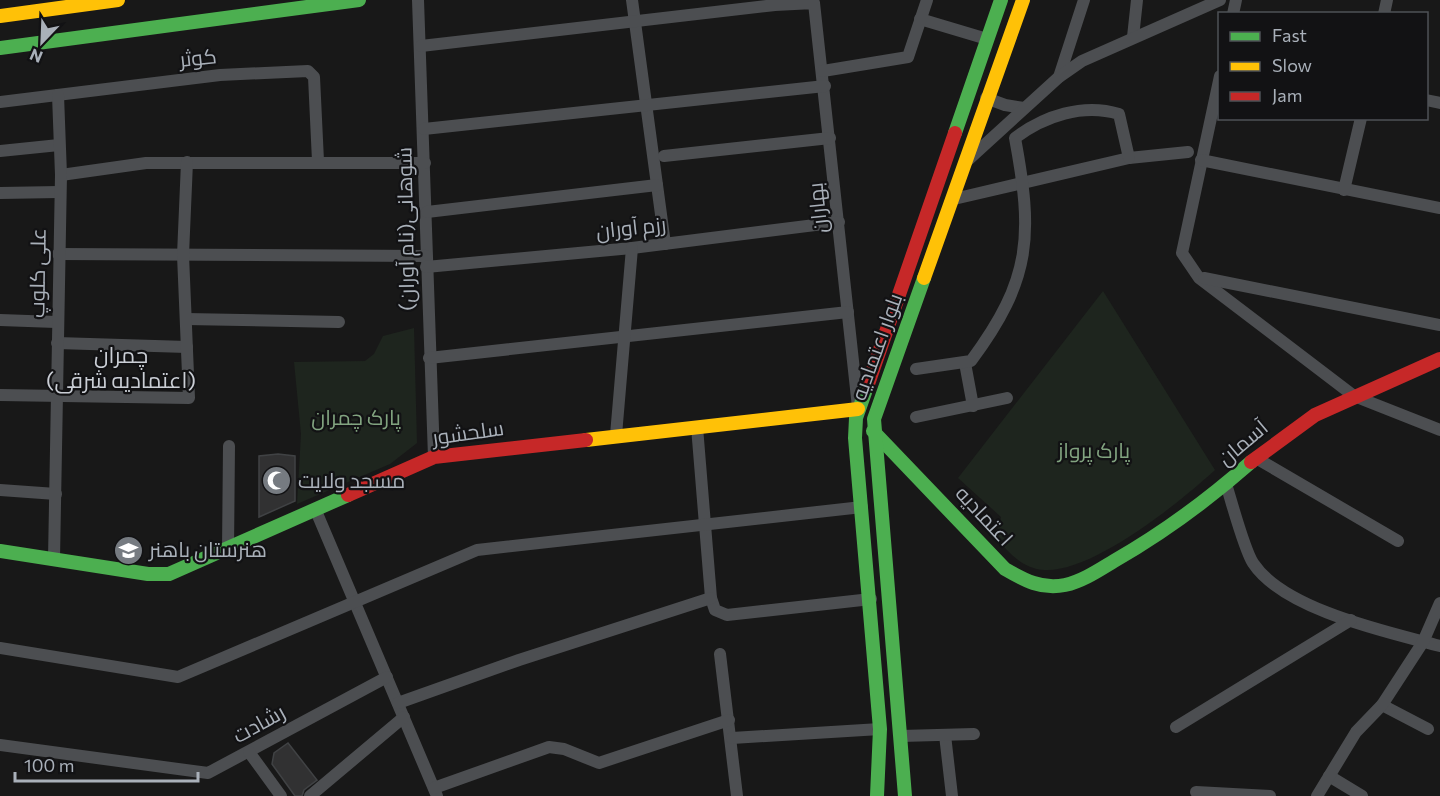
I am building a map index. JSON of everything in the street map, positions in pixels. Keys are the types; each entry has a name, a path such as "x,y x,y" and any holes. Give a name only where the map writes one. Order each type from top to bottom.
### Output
{"street":[{"path":"0,16 118,0"},
{"path":"0,48 358,0"},
{"name":"شوهانی(نام آوران)","path":"418,0 434,457"},
{"path":"633,0 665,244"},
{"path":"823,71 908,57 927,0"},
{"name":"بلوار اعتمادیه","path":"877,796 880,729 871,599 855,438 858,409 999,0"},
{"name":"بلوار اعتمادیه","path":"904,796 901,736 873,430 876,411 888,373 954,199 987,98 1023,0"},
{"path":"1059,77 1084,0"},
{"path":"1133,37 1137,0"},
{"path":"966,162 1059,77 1082,61 1220,0"},
{"name":"بهاران","path":"636,23 787,4 814,3 825,86 858,409"},
{"path":"920,20 987,39"},
{"path":"421,46 636,23"},
{"name":"کوثر","path":"0,102 220,75 308,71 314,77 318,161"},
{"path":"1218,85 1182,253 1199,278 1354,396 1440,430"},
{"path":"424,129 825,86"},
{"name":"علی کلوپ","path":"54,559 58,395 56,321 61,175 57,95"},
{"path":"987,98 1005,105 1024,108"},
{"path":"1015,138 1036,123 1063,114 1091,110 1119,114 1129,158"},
{"path":"916,369 971,361 988,338 1017,287 1026,239 1024,184 1012,120"},
{"path":"1344,190 1361,120"},
{"path":"664,156 830,138"},
{"path":"0,151 60,144"},
{"path":"954,199 1129,158 1188,152"},
{"path":"1201,160 1440,208"},
{"path":"61,175 146,163 318,161 425,163"},
{"path":"0,395 189,398 183,255 187,162"},
{"path":"427,212 657,185"},
{"path":"0,193 59,192"},
{"name":"رزم آوران","path":"58,254 426,262 632,248 839,222"},
{"path":"616,435 632,248"},
{"path":"1199,278 1440,325"},
{"path":"429,358 848,312"},
{"path":"186,319 339,322"},
{"path":"0,320 56,321"},
{"path":"57,343 187,346"},
{"name":"آسمان","path":"1084,578 1154,538 1226,484 1301,423 1354,396 1440,359"},
{"path":"965,363 973,406"},
{"path":"916,417 1006,398"},
{"name":"سلحشور","path":"0,551 159,575 190,567 434,457 858,409"},
{"path":"697,427 711,598 715,610 727,615 871,599"},
{"name":"اعتمادیه","path":"873,430 1011,573 1027,582 1044,586 1064,585 1084,578"},
{"path":"228,550 229,446"},
{"path":"1256,458 1398,541"},
{"path":"1226,484 1252,562 1276,587 1319,610 1440,646"},
{"path":"0,490 56,494"},
{"path":"0,648 178,677 477,550 862,507"},
{"path":"316,511 436,792 552,747 576,753 599,763 729,720"},
{"path":"398,703 519,660 711,598"},
{"path":"1317,796 1356,732 1382,705 1423,642 1440,603"},
{"path":"1176,728 1351,620"},
{"path":"720,654 732,738 737,796"},
{"name":"رشادت","path":"0,745 97,756 203,773 213,771 387,677"},
{"path":"1382,705 1428,729"},
{"path":"310,796 404,717"},
{"path":"732,738 880,729"},
{"path":"901,736 974,734"},
{"path":"945,735 952,796"},
{"path":"249,752 281,796"},
{"path":"1329,776 1362,796"},
{"path":"1196,792 1270,796"}],"green space":[{"name":"پارک پرواز","path":"1103,291 1215,470 1159,516 1111,548 1065,568 1037,569 1017,560 1006,550 996,538 1001,517 958,478"},
{"name":"پارک چمران","path":"414,328 417,443 390,464 297,504 301,434 294,362 365,361 374,354 383,336"}],"building":[{"path":"278,454 295,456 295,501 259,517 259,456"},
{"path":"288,743 317,780 304,790 302,796 295,796 272,764 274,753"}],"traffic: fast":[{"path":"0,48 359,0"},
{"path":"955,133 1001,0"},
{"path":"905,796 874,419 924,278"},
{"path":"868,384 856,418 855,438 880,729 877,796"},
{"path":"873,431 1005,569 1026,580 1049,586 1078,581 1150,539 1185,515 1251,462"},
{"path":"0,551 148,574 169,574 348,495"}],"traffic: slow":[{"path":"0,16 118,0"},
{"path":"924,278 1023,0"},
{"path":"586,440 858,409"}],"traffic: jam":[{"path":"868,384 955,133"},
{"path":"1251,462 1315,415 1440,359"},
{"path":"348,495 434,457 586,440"}],"place":[{"name":"مسجد ولایت","path":"277,481"},
{"name":"هنرستان باهنر","path":"128,550"}],"district":[{"name":"چمران (اعتمادیه شرقی)","path":"121,368"}]}
